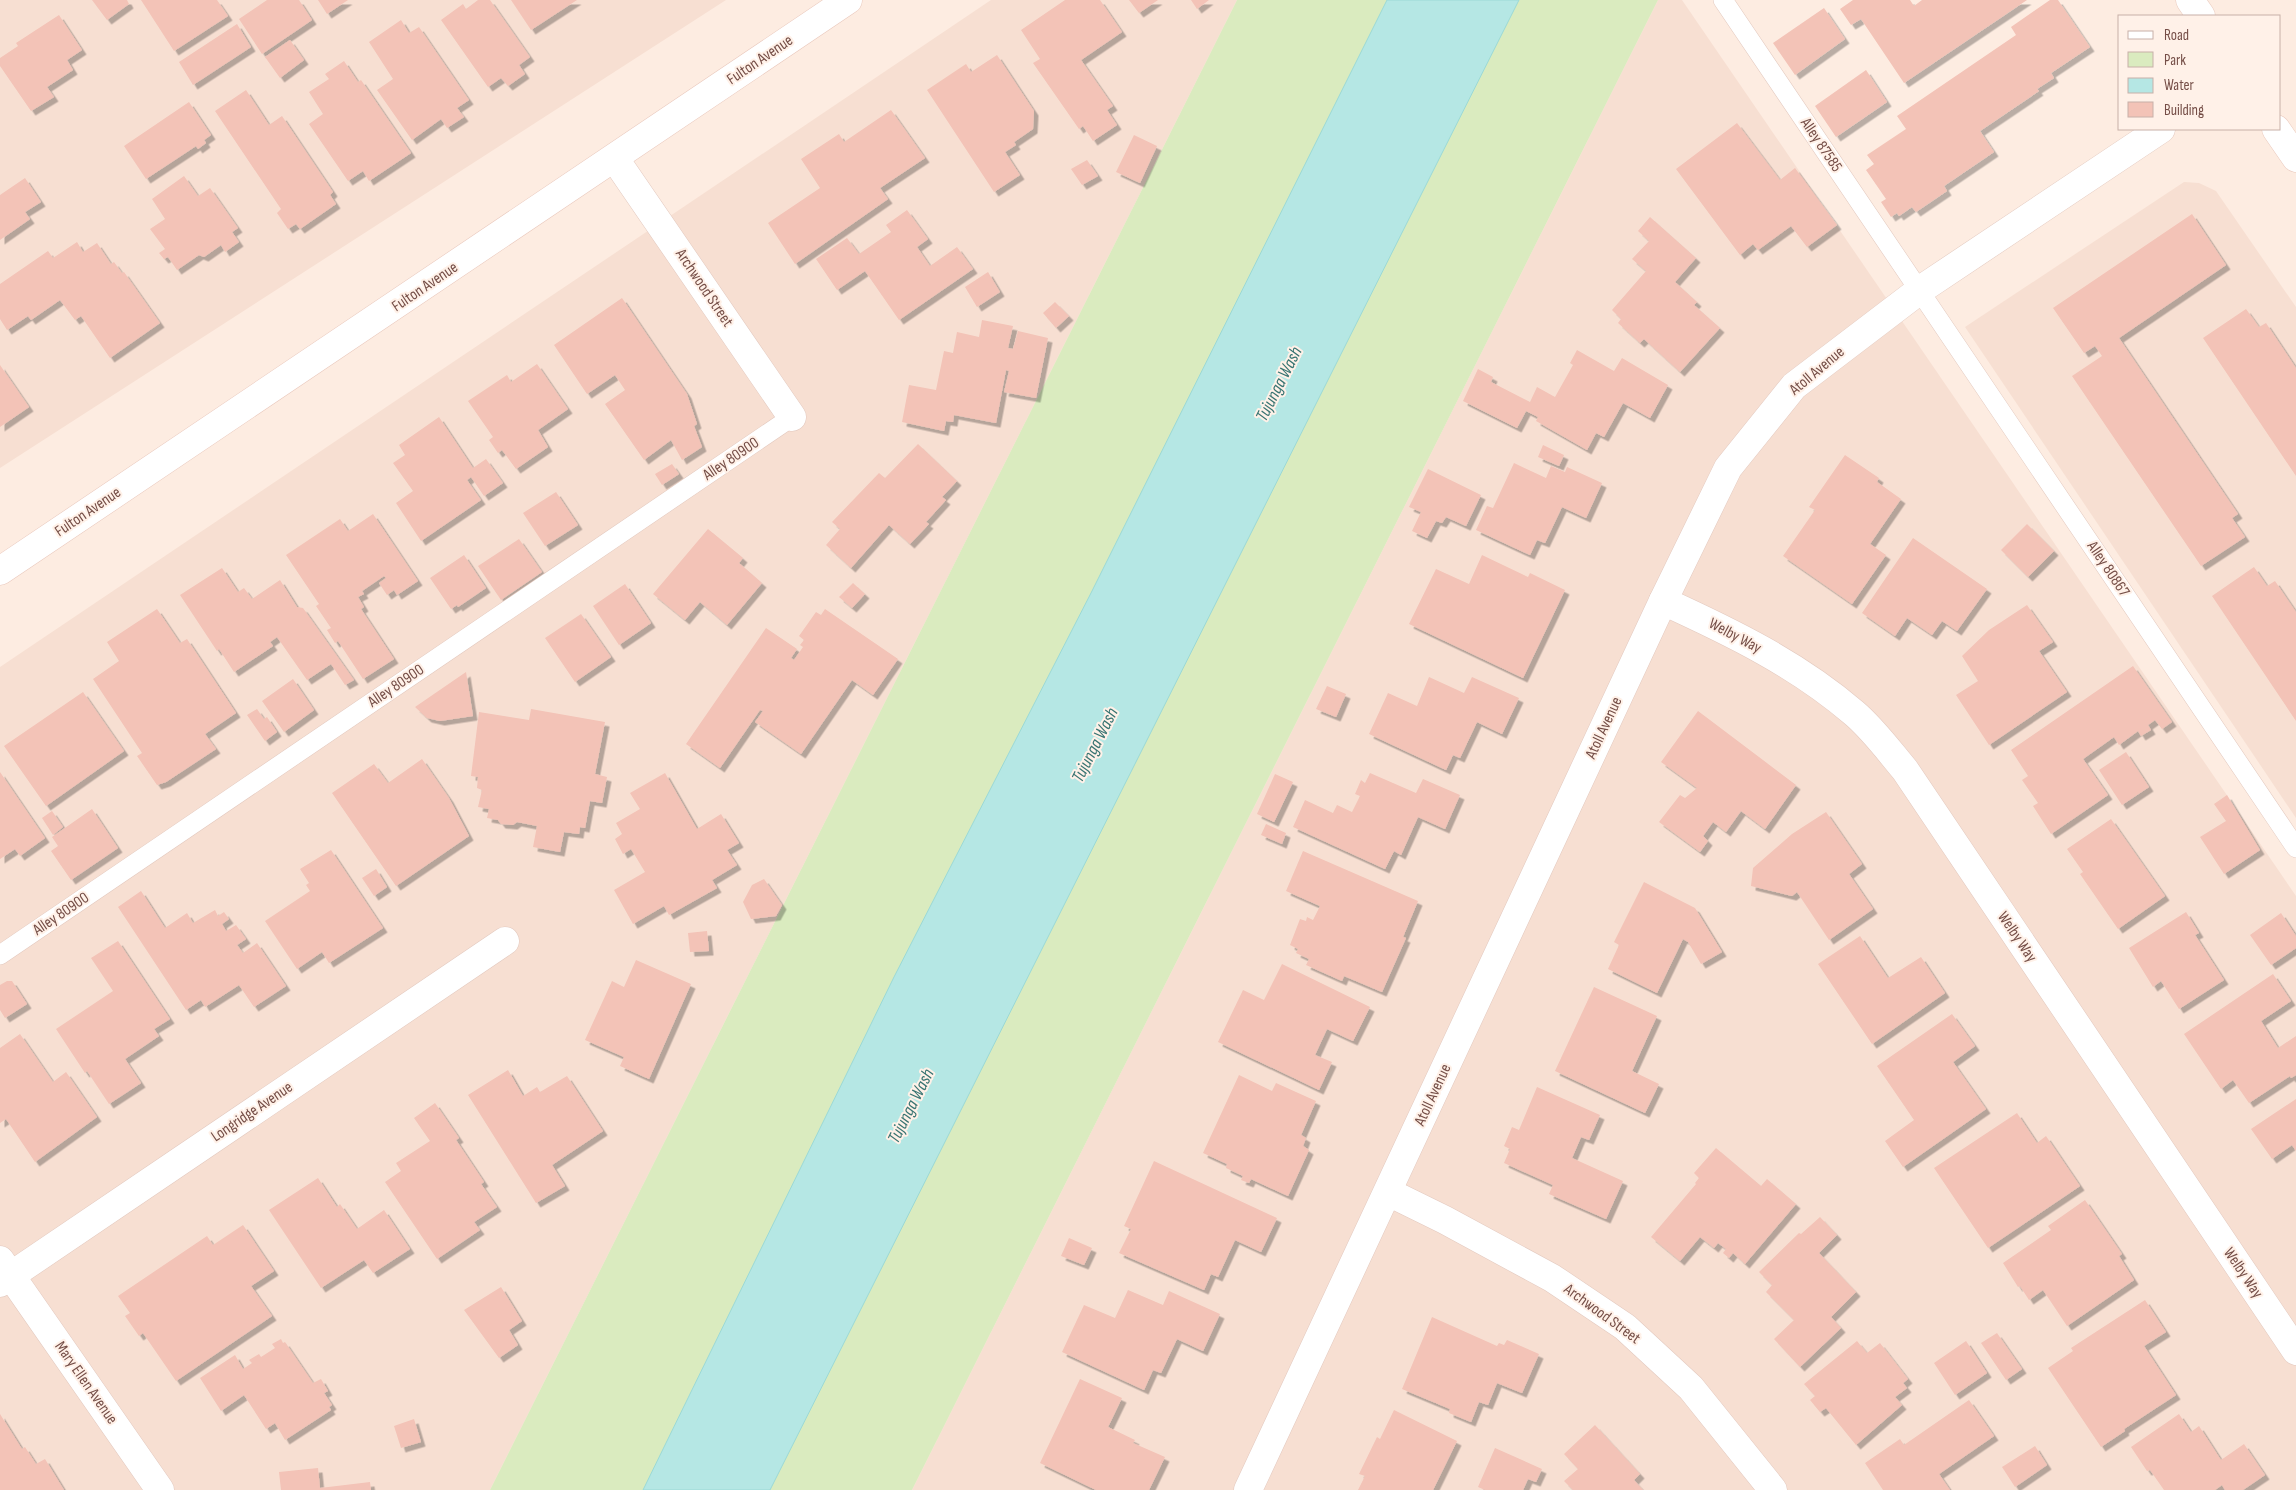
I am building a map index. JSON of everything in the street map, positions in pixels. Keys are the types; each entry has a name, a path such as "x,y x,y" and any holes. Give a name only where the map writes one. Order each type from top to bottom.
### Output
{"street":[{"name":"Fulton Avenue","path":"0,571 615,159 848,0"},
{"path":"2190,0 2200,15"},
{"name":"Atoll Avenue","path":"1248,1490 1663,601 1728,468 1794,386 1920,290 2160,130"},
{"path":"2277,130 2296,158"},
{"name":"Archwood Street","path":"615,159 792,417"},
{"name":"Welby Way","path":"1663,601 1715,625 1794,667 1856,714 1905,770 2296,1351"},
{"name":"Longridge Avenue","path":"4,1273 505,941"},
{"name":"Archwood Street","path":"1388,1192 1552,1278 1625,1327 1691,1388 1773,1490"},
{"name":"Mary Ellen Avenue","path":"4,1273 160,1490"}],"lane":[{"name":"Alley 87585","path":"1722,0 1920,290"},
{"name":"Alley 80867","path":"1920,290 2296,848"},
{"name":"Alley 80900","path":"0,955 792,417"}],"shaded area":[{"path":"0,0 726,0 0,468"},
{"path":"991,0 1237,0 490,1490 0,1490 0,667"},
{"path":"1658,0 1682,0 2296,896 2296,1490 912,1490"},
{"path":"2184,182 2199,183 2216,191 2296,307 2296,818 1965,327"}],"green space":[{"path":"1237,0 1658,0 912,1490 490,1490"}],"water":[{"name":"Tujunga Wash","path":"1387,0 1519,0 770,1490 643,1490 894,977 1091,593"}],"building":[{"path":"92,0 127,0 129,4 107,20"},
{"path":"141,0 217,0 228,16 174,51"},
{"path":"267,0 299,0 312,20 262,54 239,19"},
{"path":"318,0 348,0 327,14"},
{"path":"478,0 490,0 530,57 519,65 525,74 508,86 501,78 488,87 441,20 463,4 466,9"},
{"path":"511,0 577,0 531,30"},
{"path":"1065,0 1100,0 1122,32 1081,60 1113,106 1107,110 1117,125 1093,141 1083,126 1079,129 1033,63 1040,59 1021,30"},
{"path":"1129,0 1158,0 1139,13"},
{"path":"1191,0 1209,0 1197,9"},
{"path":"1853,0 1910,0 1914,6 1922,0 2027,0 1904,83 1861,19 1851,25 1840,9"},
{"path":"2050,0 2058,0 2090,47 2051,73 2054,78 2037,89 2039,91 1980,131 1994,152 1944,186 1947,191 1916,212 1912,207 1899,216 1897,213 1891,217 1881,202 1886,199 1866,170 1874,164 1867,155 1906,129 1897,116 2016,35 2011,27"},
{"path":"1824,8 1845,39 1795,75 1773,43"},
{"path":"59,15 82,50 67,60 73,70 47,87 54,97 31,111 0,66 0,58 18,46 16,43"},
{"path":"401,20 409,33 419,27 469,100 457,108 464,117 447,128 441,119 412,140 377,90 393,79 369,42"},
{"path":"237,24 251,47 193,85 179,62"},
{"path":"290,40 304,60 280,78 265,57"},
{"path":"997,55 1034,111 1033,129 1014,142 1016,145 1005,152 1020,175 994,192 927,90 966,64 971,72"},
{"path":"344,61 358,82 361,80 411,153 369,181 363,171 348,181 309,124 323,114 309,92 329,79 325,74"},
{"path":"1866,70 1887,102 1836,137 1815,106"},
{"path":"246,90 269,125 282,116 333,192 330,195 336,204 300,229 296,224 288,229 277,213 281,209 215,111"},
{"path":"189,102 211,135 204,140 206,143 198,149 196,146 146,179 124,146"},
{"path":"891,110 925,158 880,188 888,199 795,264 768,223 820,188 801,159 839,134 844,142"},
{"path":"1737,123 1780,180 1795,168 1837,225 1807,247 1791,226 1758,250 1753,244 1740,255 1676,169"},
{"path":"1134,135 1157,146 1140,183 1116,172"},
{"path":"1087,160 1098,176 1082,185 1071,169"},
{"path":"184,176 198,196 210,188 238,228 232,232 239,242 225,252 221,245 204,257 199,255 177,270 168,257 164,259 159,253 165,249 150,229 165,219 152,199"},
{"path":"25,178 41,202 25,212 30,219 0,240 0,195"},
{"path":"907,210 928,239 917,247 930,266 957,247 973,269 899,320 865,271 837,290 816,259 847,238 859,254 891,232 886,225"},
{"path":"2192,214 2226,265 2119,338 2238,514 2232,518 2245,537 2201,566 2072,376 2102,356 2095,346 2084,353 2053,308"},
{"path":"1650,217 1696,258 1675,282 1697,302 1694,305 1720,328 1680,372 1644,339 1640,343 1618,323 1621,319 1612,310 1646,271 1632,259 1649,241 1638,231"},
{"path":"77,242 83,252 97,243 111,264 114,262 122,273 124,272 160,323 110,358 81,316 75,320 60,300 31,320 28,316 7,330 0,319 0,284 48,251 53,258"},
{"path":"988,272 1000,292 977,307 965,287"},
{"path":"622,298 687,394 697,424 694,426 702,447 682,460 671,440 644,460 605,404 625,390 615,375 587,394 554,345"},
{"path":"1055,302 1069,316 1056,328 1043,313"},
{"path":"2246,309 2259,327 2266,323 2296,368 2296,476 2203,338"},
{"path":"982,320 1013,326 1008,348 1013,349 1018,331 1048,338 1036,398 1004,392 1009,371 1006,370 996,423 954,415 953,422 946,421 944,431 902,422 909,385 936,390 944,351 953,353 957,332 979,337"},
{"path":"1577,350 1614,371 1622,358 1668,385 1650,418 1623,403 1604,437 1596,433 1587,450 1536,421 1538,417 1526,411 1517,428 1463,401 1478,369 1493,377 1491,382 1530,402 1537,387 1555,397 1573,365 1570,363"},
{"path":"537,364 568,409 538,430 548,447 516,469 502,450 498,453 489,440 493,437 468,401 507,375 511,382"},
{"path":"0,365 29,407 0,427"},
{"path":"439,417 473,468 486,459 503,483 484,496 471,477 467,480 481,500 421,541 396,503 413,491 393,463 405,455 399,445"},
{"path":"918,444 957,481 942,497 946,500 926,522 929,524 910,544 889,525 851,568 826,545 840,529 832,522 879,473 885,478"},
{"path":"1543,445 1564,455 1559,466 1538,457"},
{"path":"1845,455 1879,478 1877,482 1901,499 1870,544 1886,555 1852,604 1783,556 1815,510 1809,507"},
{"path":"1514,463 1546,478 1551,466 1565,472 1567,467 1602,483 1586,518 1562,507 1545,543 1537,540 1530,555 1476,530 1487,506 1493,508"},
{"path":"672,464 679,474 662,485 655,474"},
{"path":"1428,469 1481,495 1466,526 1446,517 1442,523 1436,521 1427,538 1412,531 1421,512 1409,507"},
{"path":"556,492 578,525 545,546 523,513"},
{"path":"373,514 418,581 397,595 394,590 387,595 379,583 386,578 384,576 362,591 364,594 358,597 364,607 361,609 394,659 363,679 338,641 335,643 327,630 331,628 316,606 319,604 286,555 340,519 348,531"},
{"path":"2027,524 2054,551 2028,577 2001,550"},
{"path":"708,529 743,558 739,563 762,583 727,625 700,602 685,620 653,594"},
{"path":"1913,538 1987,589 1957,631 1942,621 1932,635 1907,618 1895,636 1862,613"},
{"path":"519,539 542,572 501,600 478,566"},
{"path":"464,555 486,588 458,607 457,605 451,609 430,578"},
{"path":"1482,555 1528,577 1530,573 1565,590 1523,678 1409,624 1436,569 1469,584"},
{"path":"2254,567 2267,586 2275,581 2296,612 2296,721 2212,596"},
{"path":"222,568 238,592 244,588 252,599 280,580 297,607 303,608 354,680 345,685 331,664 307,680 277,637 270,642 273,646 234,672 219,649 217,651 180,595"},
{"path":"853,583 865,594 852,608 839,597"},
{"path":"625,584 651,623 619,645 593,606"},
{"path":"2027,605 2053,642 2039,651 2067,692 1989,745 1956,695 1978,681 1962,656 1989,630"},
{"path":"157,609 180,643 187,639 236,713 205,734 216,749 166,782 157,785 137,756 142,753 93,679 119,661 107,642"},
{"path":"825,609 898,659 873,695 852,680 801,754 755,722 763,711 760,710 720,768 686,744 766,628 797,649 791,658 794,660 803,647 800,645 804,640 799,636 816,612 821,615"},
{"path":"581,614 611,657 575,682 545,638"},
{"path":"2133,666 2172,722 2162,729 2155,720 2148,725 2151,730 2141,736 2138,731 2119,745 2114,737 2083,759 2108,795 2051,834 2033,806 2038,803 2022,780 2028,776 2011,750"},
{"path":"466,672 473,716 440,721 427,718 415,707"},
{"path":"1429,677 1464,693 1472,677 1519,698 1502,734 1477,722 1460,758 1453,755 1446,770 1369,734 1388,693 1417,706"},
{"path":"293,679 314,710 284,732 262,701"},
{"path":"1327,686 1346,694 1336,717 1316,709"},
{"path":"83,692 124,751 46,806 4,746"},
{"path":"257,709 264,719 267,717 277,732 265,741 247,715"},
{"path":"531,709 605,722 595,774 607,777 602,803 590,801 585,828 580,827 579,834 564,832 560,852 533,847 537,826 517,822 513,825 501,824 498,820 487,818 489,809 478,807 482,790 477,788 478,777 471,776 479,712 529,720"},
{"path":"1698,711 1796,785 1765,829 1741,811 1726,832 1713,822 1703,836 1708,841 1700,852 1659,822 1680,795 1685,798 1697,788 1661,762"},
{"path":"2126,752 2149,787 2122,805 2099,770"},
{"path":"422,759 449,798 469,836 396,886 332,793 374,764 388,783"},
{"path":"0,772 45,838 20,856 15,849 0,859"},
{"path":"665,773 697,829 721,814 739,843 727,850 737,865 712,880 717,888 669,915 664,906 633,924 614,890 645,872 631,849 623,854 615,839 622,834 616,823 640,809 630,793"},
{"path":"1370,773 1416,793 1423,779 1460,795 1445,829 1418,817 1401,855 1394,851 1385,869 1293,827 1305,800 1333,813 1337,805 1352,812 1360,796 1355,794 1361,780 1365,783"},
{"path":"1275,774 1293,782 1274,822 1257,814"},
{"path":"2227,795 2260,850 2224,874 2200,837 2226,821 2214,804"},
{"path":"92,809 118,848 71,880 51,851 58,846 52,837"},
{"path":"52,811 63,827 53,835 42,818"},
{"path":"1826,812 1862,864 1849,874 1873,909 1829,940 1797,892 1792,896 1751,886 1753,868 1792,834"},
{"path":"2111,819 2165,896 2118,929 2080,874 2083,872 2067,849"},
{"path":"1266,824 1286,833 1282,844 1261,835"},
{"path":"331,850 383,928 329,963 322,952 297,969 265,921 310,891 306,885 309,883 300,869"},
{"path":"1303,851 1418,901 1403,937 1406,938 1382,992 1344,976 1342,981 1306,965 1309,959 1296,953 1298,949 1290,945 1300,919 1306,921 1307,917 1313,920 1320,906 1286,891"},
{"path":"376,869 387,887 374,896 362,878"},
{"path":"764,879 782,905 776,916 751,919 743,902 752,885"},
{"path":"1644,882 1695,908 1722,952 1701,964 1688,942 1683,939 1657,993 1608,969 1619,945 1614,942"},
{"path":"141,891 165,928 187,913 193,923 215,910 218,916 224,912 229,919 222,924 226,931 236,925 246,939 237,945 243,953 257,943 286,986 254,1007 239,985 205,1007 201,1000 186,1010 118,907"},
{"path":"2186,912 2199,933 2195,935 2224,980 2179,1009 2161,981 2153,987 2129,948"},
{"path":"2281,913 2296,936 2296,948 2271,965 2250,935"},
{"path":"707,931 709,951 690,952 688,933"},
{"path":"1860,936 1888,978 1921,957 1945,993 1872,1044 1818,964"},
{"path":"118,941 170,1019 154,1029 159,1036 125,1059 141,1083 109,1104 87,1071 85,1073 56,1029 113,991 91,958"},
{"path":"636,960 691,984 649,1079 620,1066 624,1057 585,1040 612,981 624,987"},
{"path":"1282,964 1370,1007 1353,1041 1327,1029 1315,1055 1332,1062 1319,1090 1218,1042 1243,990 1264,1000"},
{"path":"2273,974 2291,1001 2261,1021 2278,1048 2296,1036 2296,1075 2291,1078 2290,1076 2249,1103 2233,1080 2221,1089 2184,1034"},
{"path":"7,981 12,981 27,1004 5,1018 0,1010 0,985"},
{"path":"1594,987 1657,1016 1632,1071 1659,1084 1645,1113 1555,1071"},
{"path":"1952,1014 1975,1046 1953,1062 1986,1109 1903,1167 1885,1141 1914,1120 1877,1066"},
{"path":"20,1034 53,1082 66,1072 97,1117 35,1162 6,1119 0,1123 0,1048"},
{"path":"508,1070 523,1096 537,1087 540,1092 567,1076 603,1131 552,1165 565,1186 536,1203 468,1095"},
{"path":"1239,1075 1272,1091 1276,1083 1316,1101 1301,1135 1306,1138 1303,1146 1309,1150 1288,1196 1251,1179 1249,1183 1241,1180 1243,1176 1226,1168 1227,1164 1203,1153"},
{"path":"1537,1087 1600,1115 1589,1140 1581,1137 1572,1158 1623,1181 1606,1219 1549,1194 1553,1185 1504,1163 1510,1149 1504,1146 1512,1127 1519,1130"},
{"path":"2296,1099 2296,1151 2292,1145 2272,1159 2251,1129"},
{"path":"435,1103 459,1138 456,1140 484,1182 481,1184 497,1207 474,1222 480,1230 437,1259 385,1182 401,1171 396,1163 430,1141 414,1118"},
{"path":"2017,1113 2037,1143 2046,1136 2080,1186 1988,1248 1934,1168"},
{"path":"1716,1148 1761,1186 1767,1179 1796,1204 1745,1264 1733,1253 1729,1258 1723,1253 1726,1249 1718,1243 1714,1248 1700,1237 1680,1261 1651,1237 1696,1184 1699,1178 1694,1173"},
{"path":"1154,1161 1277,1218 1261,1252 1235,1240 1218,1277 1211,1274 1204,1290 1119,1253 1131,1229 1124,1226"},
{"path":"318,1178 337,1207 340,1204 357,1229 384,1210 410,1249 373,1273 364,1260 321,1288 269,1210"},
{"path":"2085,1200 2122,1254 2119,1256 2134,1280 2067,1326 2043,1290 2029,1300 2020,1286 2018,1287 2003,1263 2051,1230 2048,1226"},
{"path":"1820,1217 1837,1235 1819,1253 1856,1292 1831,1317 1841,1328 1800,1367 1774,1339 1794,1320 1766,1292 1772,1285 1759,1272 1799,1233 1801,1234"},
{"path":"243,1225 274,1271 251,1286 272,1316 176,1381 143,1333 139,1336 125,1316 130,1313 118,1296 207,1236 213,1245"},
{"path":"1069,1238 1092,1248 1084,1265 1061,1256"},
{"path":"501,1287 522,1321 509,1330 518,1345 499,1358 464,1310"},
{"path":"1128,1290 1163,1305 1169,1291 1220,1314 1203,1351 1177,1339 1161,1373 1153,1370 1144,1390 1062,1352 1084,1305 1115,1318"},
{"path":"2145,1300 2166,1332 2144,1346 2176,1395 2124,1429 2125,1431 2101,1447 2048,1368 2073,1351 2071,1348"},
{"path":"1432,1317 1497,1346 1499,1343 1504,1345 1507,1340 1539,1354 1522,1393 1497,1383 1488,1405 1479,1402 1471,1422 1449,1413 1450,1409 1402,1389"},
{"path":"1997,1333 2022,1369 2006,1380 1981,1343"},
{"path":"281,1339 313,1383 321,1379 328,1391 324,1393 332,1405 329,1407 331,1410 285,1440 275,1423 266,1429 244,1395 221,1411 200,1378 235,1355 243,1369 252,1363 249,1360 259,1354 261,1357 275,1348 272,1344"},
{"path":"1857,1341 1867,1353 1880,1343 1908,1379 1903,1383 1907,1388 1895,1397 1902,1405 1856,1445 1826,1408 1820,1412 1810,1400 1815,1396 1804,1384"},
{"path":"1966,1341 1987,1373 1955,1395 1934,1363"},
{"path":"1080,1379 1122,1398 1108,1427 1135,1440 1133,1443 1165,1457 1149,1490 1096,1490 1040,1463"},
{"path":"1969,1400 1994,1436 1939,1474 1950,1490 1883,1490 1865,1463 1900,1439 1904,1445"},
{"path":"1394,1410 1457,1441 1433,1490 1358,1490 1365,1476 1359,1474 1377,1437 1380,1439"},
{"path":"0,1414 22,1449 25,1447 36,1464 45,1459 64,1490 0,1490"},
{"path":"2179,1414 2191,1432 2199,1426 2221,1460 2244,1444 2265,1475 2243,1490 2225,1490 2222,1485 2215,1490 2164,1490 2150,1470 2147,1471 2131,1447"},
{"path":"414,1419 421,1442 401,1448 394,1426"},
{"path":"1595,1425 1640,1474 1634,1480 1643,1490 1573,1490 1564,1481 1578,1469 1564,1454"},
{"path":"2035,1446 2047,1465 2015,1487 2002,1467"},
{"path":"1495,1448 1542,1469 1536,1482 1528,1479 1523,1490 1485,1490 1478,1487"},
{"path":"318,1468 320,1488 370,1482 371,1490 281,1490 279,1472"}]}
